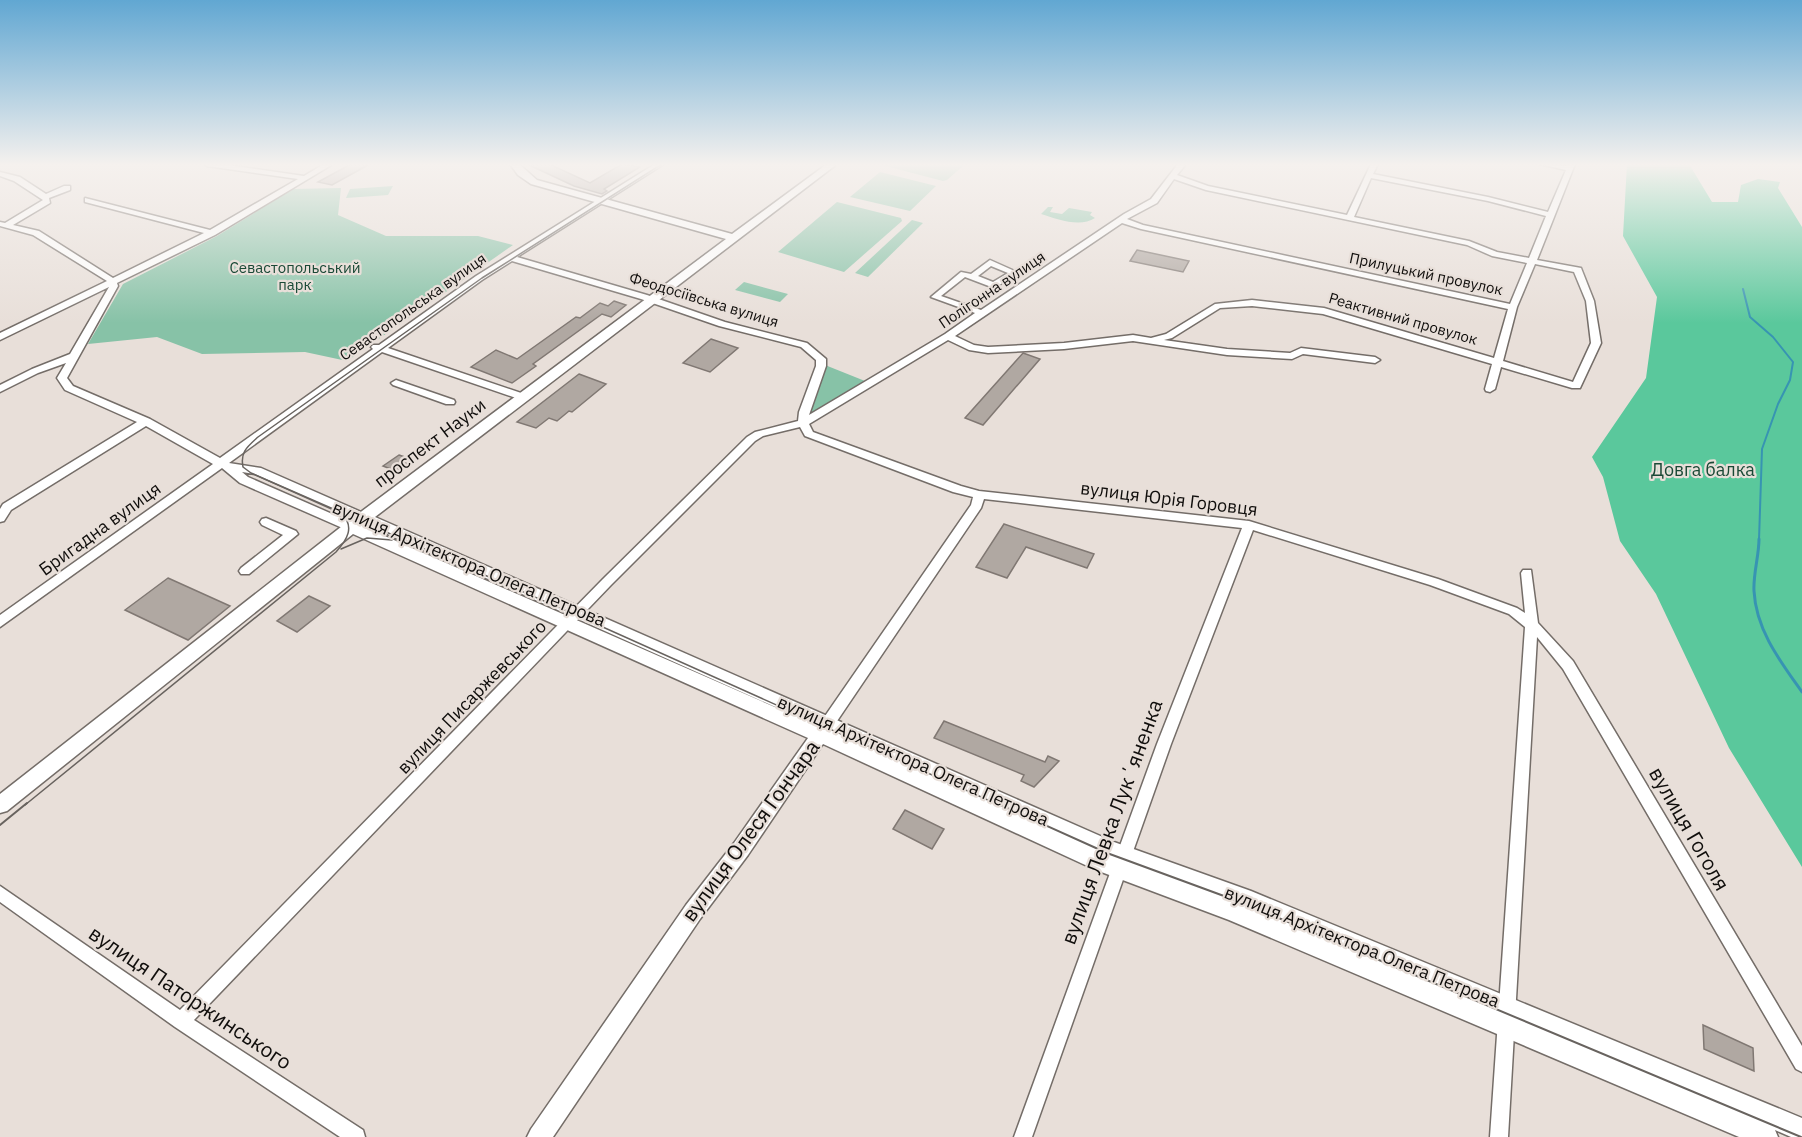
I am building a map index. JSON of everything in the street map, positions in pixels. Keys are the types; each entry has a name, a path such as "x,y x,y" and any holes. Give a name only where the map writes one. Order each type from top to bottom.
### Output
{"main road":[{"path":"659,217 734,238"},
{"name":"проспект Науки","path":"0,805 357,522 762,217"},
{"name":"вулиця Архітектора Олега Петрова","path":"357,522 1233,912 1766,1137"},
{"name":"вулиця Олеся Гончара","path":"539,1137 693,912 741,849 824,729"},
{"name":"вулиця Архітектора Олега Петрова","path":"1122,862 1218,888 1802,1130"}],"street":[{"path":"4,224 18,217"},
{"path":"154,217 212,232"},
{"path":"2,335 212,232 238,217"},
{"name":"Севастопольська вулиця","path":"224,465 375,347 575,217"},
{"name":"Полігонна вулиця","path":"803,423 948,336 1127,217"},
{"path":"1340,217 1469,243 1495,254 1532,262"},
{"path":"1490,389 1514,307 1550,217"},
{"name":"Прилуцький провулок","path":"1122,220 1141,227 1514,307"},
{"path":"4,224 36,233 112,281 114,286 62,378 64,383 84,395 146,421 224,465 244,480 357,522"},
{"name":"Феодосіївська вулиця","path":"510,258 652,300 722,324 804,345 813,350 820,359 821,366 804,412 803,423"},
{"name":"Реактивний провулок","path":"1155,339 1169,336 1218,306 1252,303 1324,311 1576,386 1596,343 1590,301 1578,270 1532,262"},
{"path":"972,277 964,274 935,297 983,313"},
{"path":"948,336 972,348 988,350 1064,346 1117,339 1155,339 1170,345 1227,352 1292,357 1301,351 1375,360"},
{"path":"375,347 523,397"},
{"path":"0,389 74,356"},
{"path":"396,383 450,402"},
{"path":"0,519 3,503 146,421"},
{"name":"вулиця Юрія Горовця","path":"803,423 809,434 957,489 979,495 1249,525 1434,582 1513,611 1532,623"},
{"name":"вулиця Писаржевського","path":"181,1021 574,618 606,582 751,439 759,434 803,423"},
{"name":"Бригадна вулиця","path":"0,622 224,465"},
{"name":"вулиця Олеся Гончара","path":"824,729 977,505 979,495"},
{"path":"245,571 292,534 266,522"},
{"name":"вулиця Левка Лукʼяненка","path":"1023,1137 1164,744 1249,525"},
{"path":"1499,1137 1532,623 1527,573"},
{"name":"вулиця Гоголя","path":"1532,623 1553,644 1568,665 1802,1063"},
{"name":"вулиця Паторжинського","path":"0,893 181,1021 356,1137"}],"green space":[{"name":"Севастопольський парк","path":"248,217 343,217 386,236 478,236 513,245 347,361 305,352 202,354 157,337 88,344 123,284 217,236"},
{"path":"819,217 897,217 902,221 844,272 778,252"},
{"path":"1051,217 1095,218 1082,222"},
{"name":"Довга балка","path":"1624,217 1796,217 1802,227 1802,867 1729,748 1656,594 1620,541 1603,477 1592,457 1646,378 1657,297 1623,236"},
{"path":"912,220 923,223 868,277 855,273"},
{"path":"744,282 788,294 780,302 735,290"},
{"path":"825,365 865,381 809,416 808,413"}],"building":[{"path":"1137,250 1189,261 1183,272 1130,261"},
{"path":"614,301 626,305 611,317 602,314 533,364 536,366 512,383 471,367 496,350 517,359 576,317 580,318 600,303 608,306"},
{"path":"711,339 738,348 710,372 683,363"},
{"path":"1023,353 1040,359 983,425 965,418"},
{"path":"579,374 606,384 572,412 569,411 557,421 549,418 536,428 517,422"},
{"path":"399,455 414,460 398,472 383,466"},
{"path":"1004,524 1094,554 1087,568 1026,547 1007,578 976,567"},
{"path":"168,578 230,606 188,640 125,610"},
{"path":"309,596 330,606 297,632 277,621"},
{"path":"944,721 1045,762 1048,756 1059,761 1034,787 1021,781 1024,775 934,738"},
{"path":"905,810 944,829 932,849 893,829"},
{"path":"1703,1025 1753,1048 1754,1071 1704,1049"}],"waterway":[{"path":"1743,289 1750,317 1773,337 1793,362 1790,380 1778,404 1762,449 1759,540"},
{"path":"1759,539 1754,585 1759,619 1770,644 1802,692"}],"tram line":[{"path":"578,217 482,278 258,437 244,454 243,467 251,473 576,615 999,805"},
{"path":"25,805 336,552 349,529 342,514"},
{"path":"341,549 367,538 392,540"},
{"path":"0,825 27,803"},
{"path":"996,803 1107,853 1243,903 1801,1137"}]}
